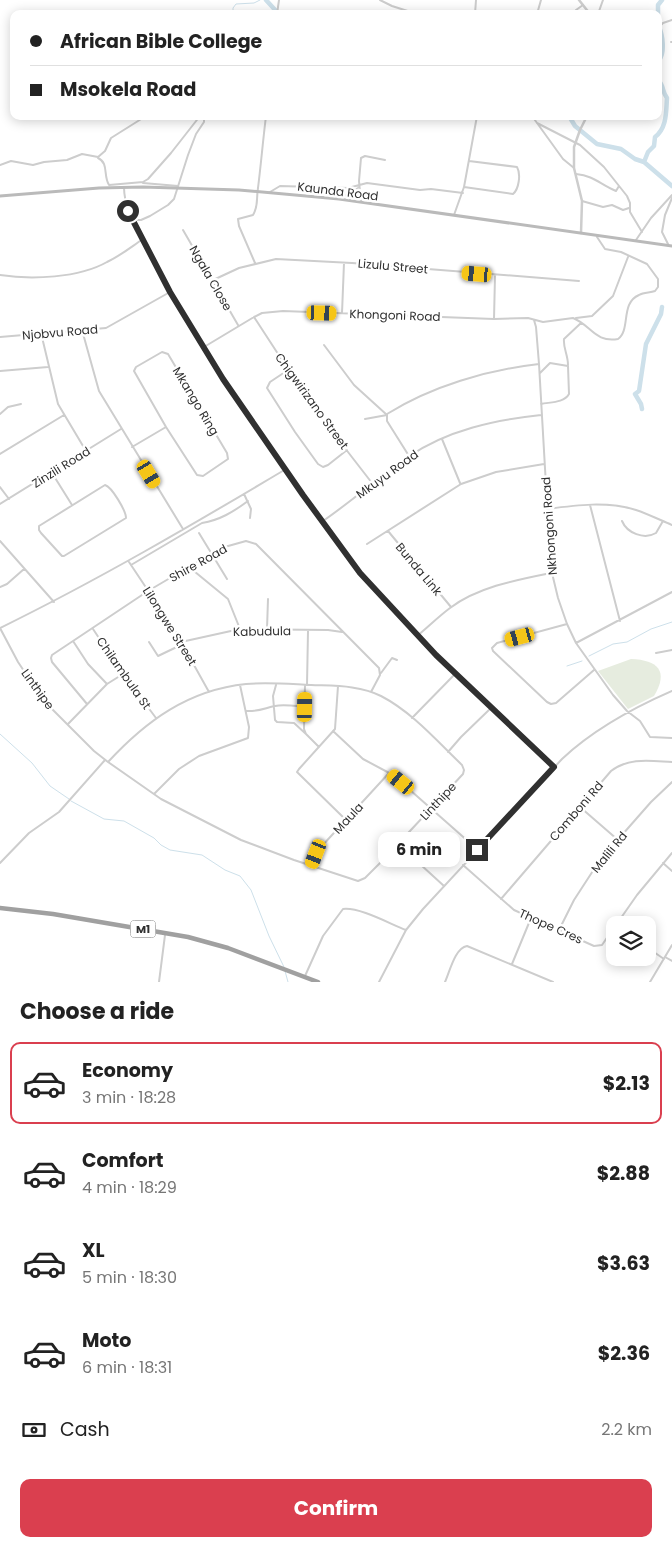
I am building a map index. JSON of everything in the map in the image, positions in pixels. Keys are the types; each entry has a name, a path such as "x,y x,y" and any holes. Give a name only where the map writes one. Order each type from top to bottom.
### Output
{"highway":[{"name":"M1","path":"0,908 53,914 165,932 214,944 318,982"}],"main road":[{"name":"Kaunda Road","path":"0,196 124,187 178,187 257,191 340,199 670,245"}],"street":[{"path":"380,0 404,10"},
{"path":"578,0 587,10"},
{"path":"576,10 583,5"},
{"path":"96,157 105,151 111,138 140,120"},
{"path":"141,182 154,174 197,120"},
{"path":"133,220 144,219 174,199 196,134 204,120"},
{"path":"255,263 239,226 239,218 253,215 256,209 266,120"},
{"path":"454,215 463,193 476,120"},
{"path":"535,120 563,158 574,168"},
{"path":"580,233 582,201 574,168 575,143 585,120"},
{"path":"537,123 575,143 604,167 619,185 630,203 629,208 642,232"},
{"path":"0,165 11,161 33,165 67,160 82,154 102,160 109,184 141,182 178,187"},
{"path":"361,202 360,163 362,157 385,160"},
{"path":"464,187 513,194 517,189 519,170 517,167 469,160"},
{"path":"576,174 590,176 610,189 616,190 619,185"},
{"path":"270,192 280,186 348,188 369,183 420,190 431,189 463,193"},
{"path":"340,199 354,192 360,186"},
{"path":"124,187 126,203 133,220 170,292 231,391 364,578 417,636 554,767"},
{"path":"636,240 672,195"},
{"path":"670,245 662,232 665,215 672,198"},
{"path":"582,201 603,206 612,205 623,210 629,208"},
{"name":"Ngala Close","path":"183,230 211,282 238,326"},
{"path":"573,318 599,337 611,340 618,339 622,334 629,305 640,294 657,290 658,279 650,266 621,252 604,248 597,235"},
{"path":"0,275 11,277 73,274 104,264 143,239"},
{"name":"Khongoni Road","path":"204,347 262,313 278,311 494,319 528,318 543,322 592,316 615,293 628,256"},
{"name":"Lizulu Street","path":"211,282 239,268 276,259 344,262 579,281"},
{"path":"342,313 344,262"},
{"path":"494,319 495,275"},
{"name":"Njobvu Road","path":"0,337 109,327 170,292"},
{"name":"Chigwirizano Street","path":"254,317 310,403 372,483"},
{"name":"Nkhongoni Road","path":"534,320 540,374 552,573 567,624 576,643 594,670 627,711 640,721 650,737 672,738"},
{"path":"541,404 563,400 569,394 568,358 564,339 581,324"},
{"path":"82,330 96,384 132,447 183,529"},
{"path":"41,334 57,399 64,415 86,451"},
{"path":"324,345 354,385 387,415 387,421 409,456"},
{"name":"Mkango Ring","path":"162,352 168,354 227,453 228,459 202,476 198,476 166,427 134,371 136,367 162,352"},
{"path":"540,374 547,364 550,363 568,366"},
{"path":"366,419 387,415 419,398 459,381 501,370 539,364"},
{"path":"0,371 48,367"},
{"path":"288,370 270,382 267,388 318,464 323,467 327,466 347,450"},
{"path":"0,414 6,408 21,404"},
{"name":"Mkuyu Road","path":"323,521 409,456 442,439 496,421 542,414"},
{"path":"0,454 64,415"},
{"path":"132,447 166,427"},
{"name":"Zinzili Road","path":"0,504 122,429"},
{"path":"442,439 461,484"},
{"path":"367,544 461,484 500,471 545,464"},
{"path":"0,628 54,602 129,561 286,469"},
{"path":"52,473 72,506"},
{"path":"106,485 110,488 125,512 126,517 123,521 63,556 41,533 39,528 54,516 72,506 106,485"},
{"path":"0,487 9,499"},
{"path":"244,494 251,512 250,518"},
{"path":"131,565 202,523 214,521 236,510 248,501"},
{"path":"547,509 590,504 626,507 672,525"},
{"path":"590,504 620,621"},
{"path":"622,521 630,531 648,536 656,533 663,521"},
{"name":"Bunda Link","path":"388,531 451,607"},
{"path":"199,533 227,579"},
{"path":"0,541 54,602"},
{"name":"Shire Road","path":"87,704 51,660 52,655 148,592 212,553 246,541 253,542 379,668 380,675"},
{"name":"Lilongwe Street","path":"129,561 182,643 209,692"},
{"path":"189,567 228,599 240,629"},
{"path":"0,587 7,584 24,569"},
{"path":"417,636 451,607 474,595 503,583 552,573"},
{"path":"576,643 672,592"},
{"path":"267,629 268,600"},
{"path":"567,624 497,643 492,648 493,651 551,704 556,703 594,670"},
{"name":"Linthipe","path":"0,628 18,662 44,701 106,761 154,794 241,840 360,881 398,844 464,772 464,766 412,718 387,699 371,692 338,686 276,684 240,685 209,692 170,709 133,736 106,761"},
{"name":"Chilambula St","path":"93,628 123,674 156,718"},
{"name":"Kabudula","path":"149,642 158,656 182,643 240,629 328,630 343,632"},
{"path":"306,734 304,729 308,630"},
{"path":"72,642 88,664 107,684"},
{"path":"656,653 672,650"},
{"path":"371,692 392,658 398,660"},
{"path":"412,718 456,673"},
{"path":"68,724 107,684 123,674"},
{"path":"276,684 273,696 276,721 294,723 319,746"},
{"path":"154,794 179,769 199,756 248,738 249,727 240,685"},
{"path":"338,686 336,720 333,732 298,772 346,820"},
{"path":"379,982 406,930 423,908 567,754 627,711 672,690"},
{"path":"246,711 258,711 262,708 273,706 305,707"},
{"path":"448,752 492,708"},
{"path":"333,732 363,759 389,773 478,850"},
{"path":"0,863 29,833 59,812 106,761"},
{"name":"Comboni Rd","path":"500,899 606,776 620,766 637,761 672,762"},
{"name":"Maula","path":"312,866 318,850 389,773"},
{"name":"Malili Rd","path":"559,930 568,910 600,860 651,802 672,782"},
{"path":"580,807 618,840"},
{"path":"398,844 444,886"},
{"name":"Thope Cres","path":"623,916 637,895 672,853"},
{"path":"663,863 672,870"},
{"name":"Thope Cres","path":"463,865 514,910 599,946 606,941"},
{"path":"305,977 323,936 343,909 373,916 406,930"},
{"path":"512,964 531,918"},
{"path":"159,982 165,932"},
{"path":"650,982 672,945"},
{"path":"445,982 459,950 464,946 553,982"},
{"path":"656,953 672,961"}],"shaded area":[{"path":"631,659 654,665 658,668 661,680 654,696 628,709 598,671"}],"waterway":[{"path":"233,10 236,4 254,3 260,0"},
{"path":"266,0 275,10"},
{"path":"658,10 658,5 662,0"},
{"path":"662,35 662,53"},
{"path":"644,162 648,152 654,146 655,137 664,124 667,98 662,85"},
{"path":"571,120 575,126 597,144 621,149 635,159 644,162 672,186"},
{"path":"642,409 635,394 639,391 646,344 661,314 662,307"},
{"path":"589,656 613,644 627,642 651,629 672,622"},
{"path":"567,666 582,661"},
{"path":"0,734 32,763 50,786 69,799"},
{"path":"71,801 104,819 124,821 154,838 170,850 202,855 225,870 240,876 251,890 269,936 284,967"},
{"path":"285,971 288,982"}],"route":[{"path":"128,211 170,292 223,379 303,495 360,573 417,636 554,767 477,850"}]}
